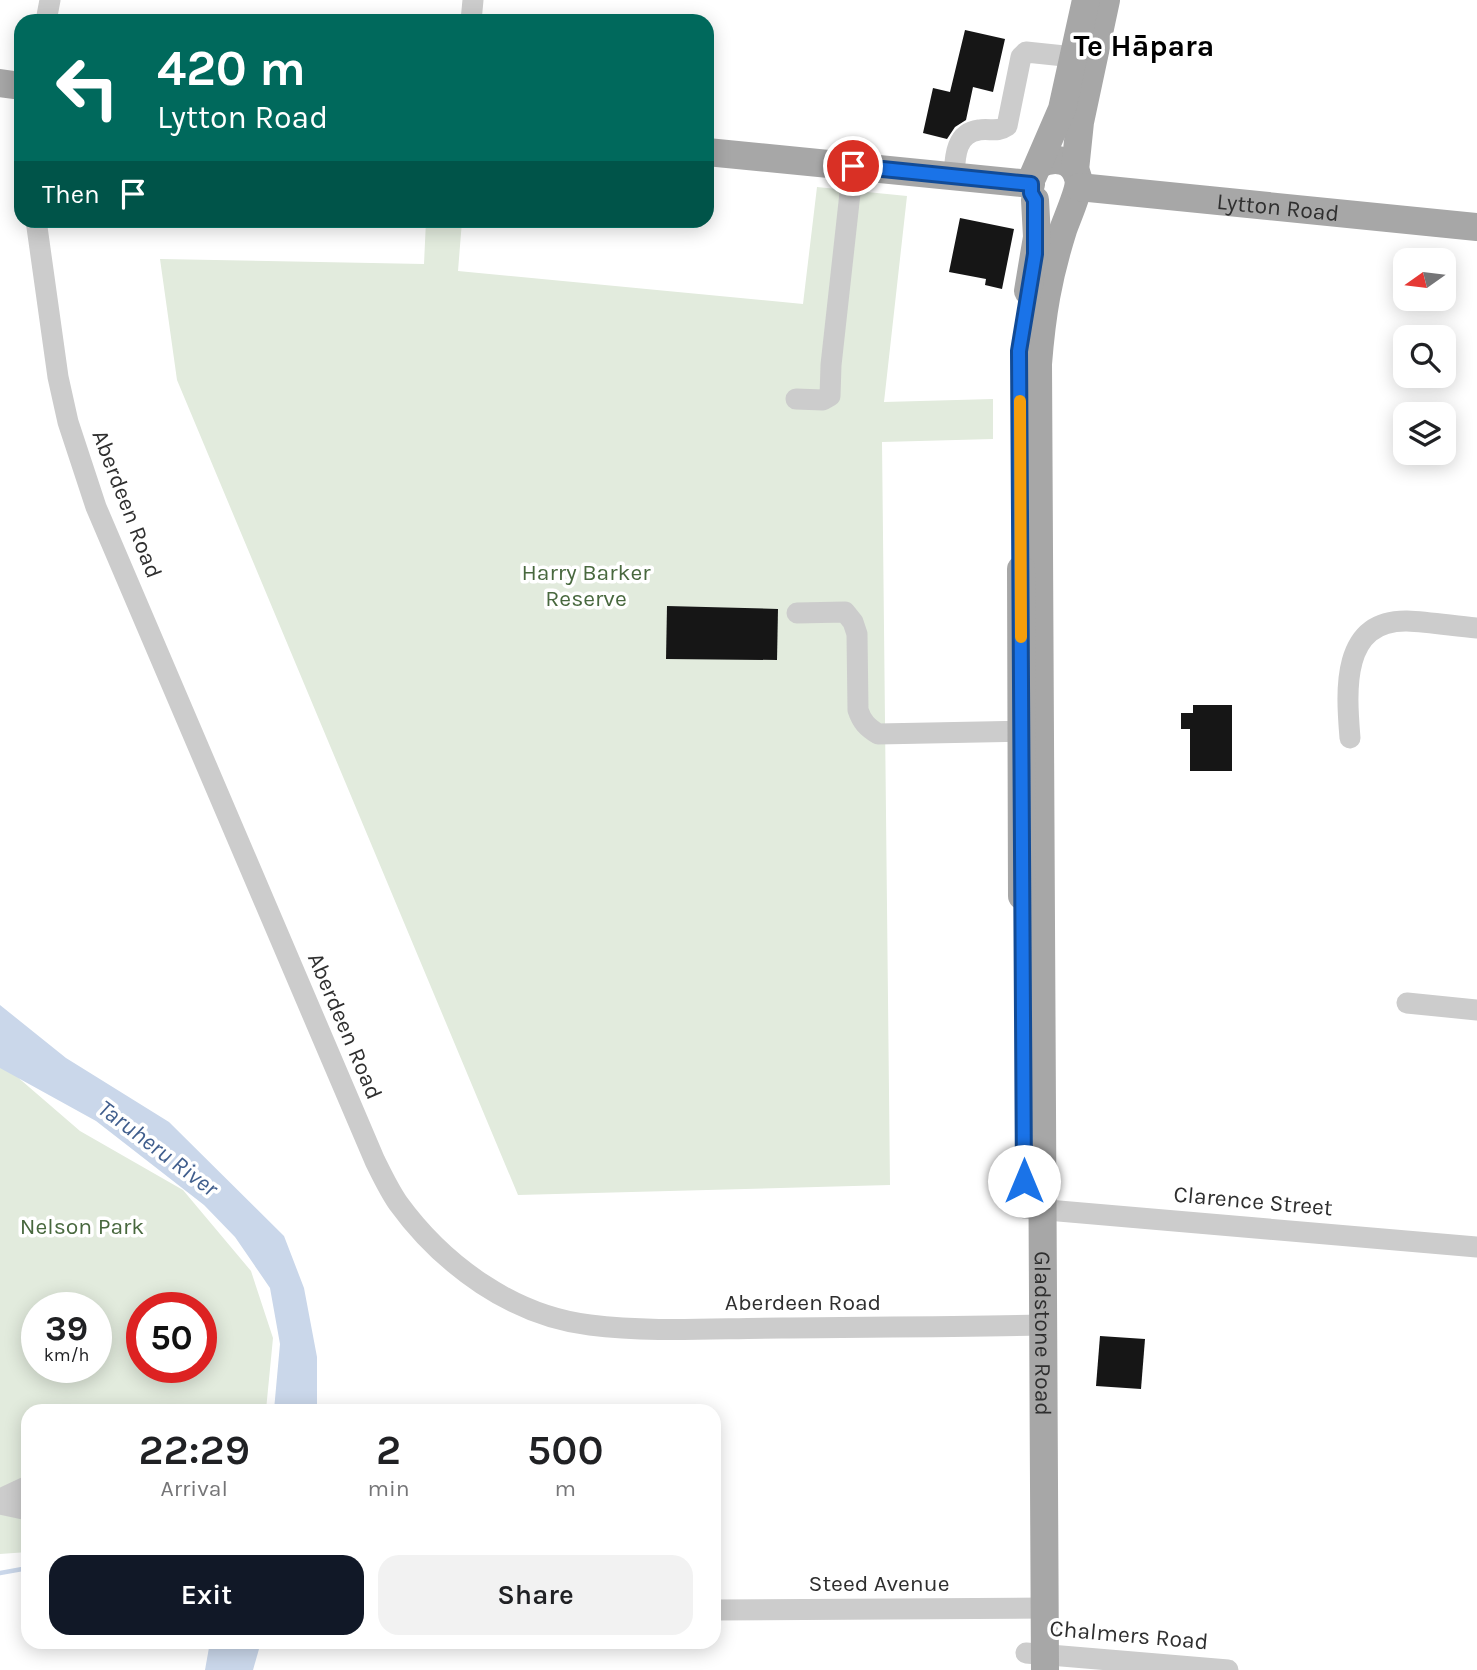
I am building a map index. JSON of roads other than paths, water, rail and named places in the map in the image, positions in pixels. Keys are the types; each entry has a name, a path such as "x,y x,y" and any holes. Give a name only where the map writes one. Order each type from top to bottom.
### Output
{"main road":[{"name":"Gladstone Road","path":"1031,731 1019,351 1035,254 1035,183 1062,110 1086,0"},
{"name":"Gladstone Road","path":"1036,1662 1031,731 1038,364 1045,298 1075,186 1080,122 1106,0"},
{"path":"714,153 1035,183"},
{"path":"1058,159 1068,163 1075,186 1053,208 1042,206 1035,183 1058,159"},
{"name":"Lytton Road","path":"1075,186 1477,227"}],"street":[{"path":"954,176 956,148 967,134 980,129 1000,131 1007,126 1021,57 1026,52 1074,57"},
{"path":"796,399 823,400 830,396 853,166"},
{"name":"Aberdeen Road","path":"37,228 58,377 68,422 96,506 375,1161 397,1202 429,1240 465,1273 499,1294 533,1310 588,1325 666,1329 1034,1326"},
{"path":"797,613 845,612 853,622 857,634 858,710 867,727 878,734 1031,731"},
{"path":"1350,738 1347,705 1353,655 1360,640 1373,628 1396,622 1477,628"},
{"path":"1407,1003 1477,1010"},
{"name":"Clarence Street","path":"1033,1208 1477,1247"},
{"path":"0,1502 21,1490"},
{"path":"0,1502 21,1508"},
{"name":"Steed Avenue","path":"721,1610 1035,1608"},
{"name":"Chalmers Road","path":"1036,1662 1228,1670"}],"water":[{"name":"Taruheru River","path":"0,1005 66,1058 169,1122 284,1236 304,1288 317,1357 317,1404 275,1404 280,1344 270,1288 235,1237 204,1205 96,1121 0,1068"},
{"path":"209,1649 259,1649 253,1670 205,1670"}],"waterway":[{"path":"0,1573 21,1569"}],"district":[{"name":"Te Hāpara","path":"1144,46"}],"park label":[{"name":"Harry Barker Reserve","path":"586,585"},
{"name":"Nelson Park","path":"82,1226"}]}
